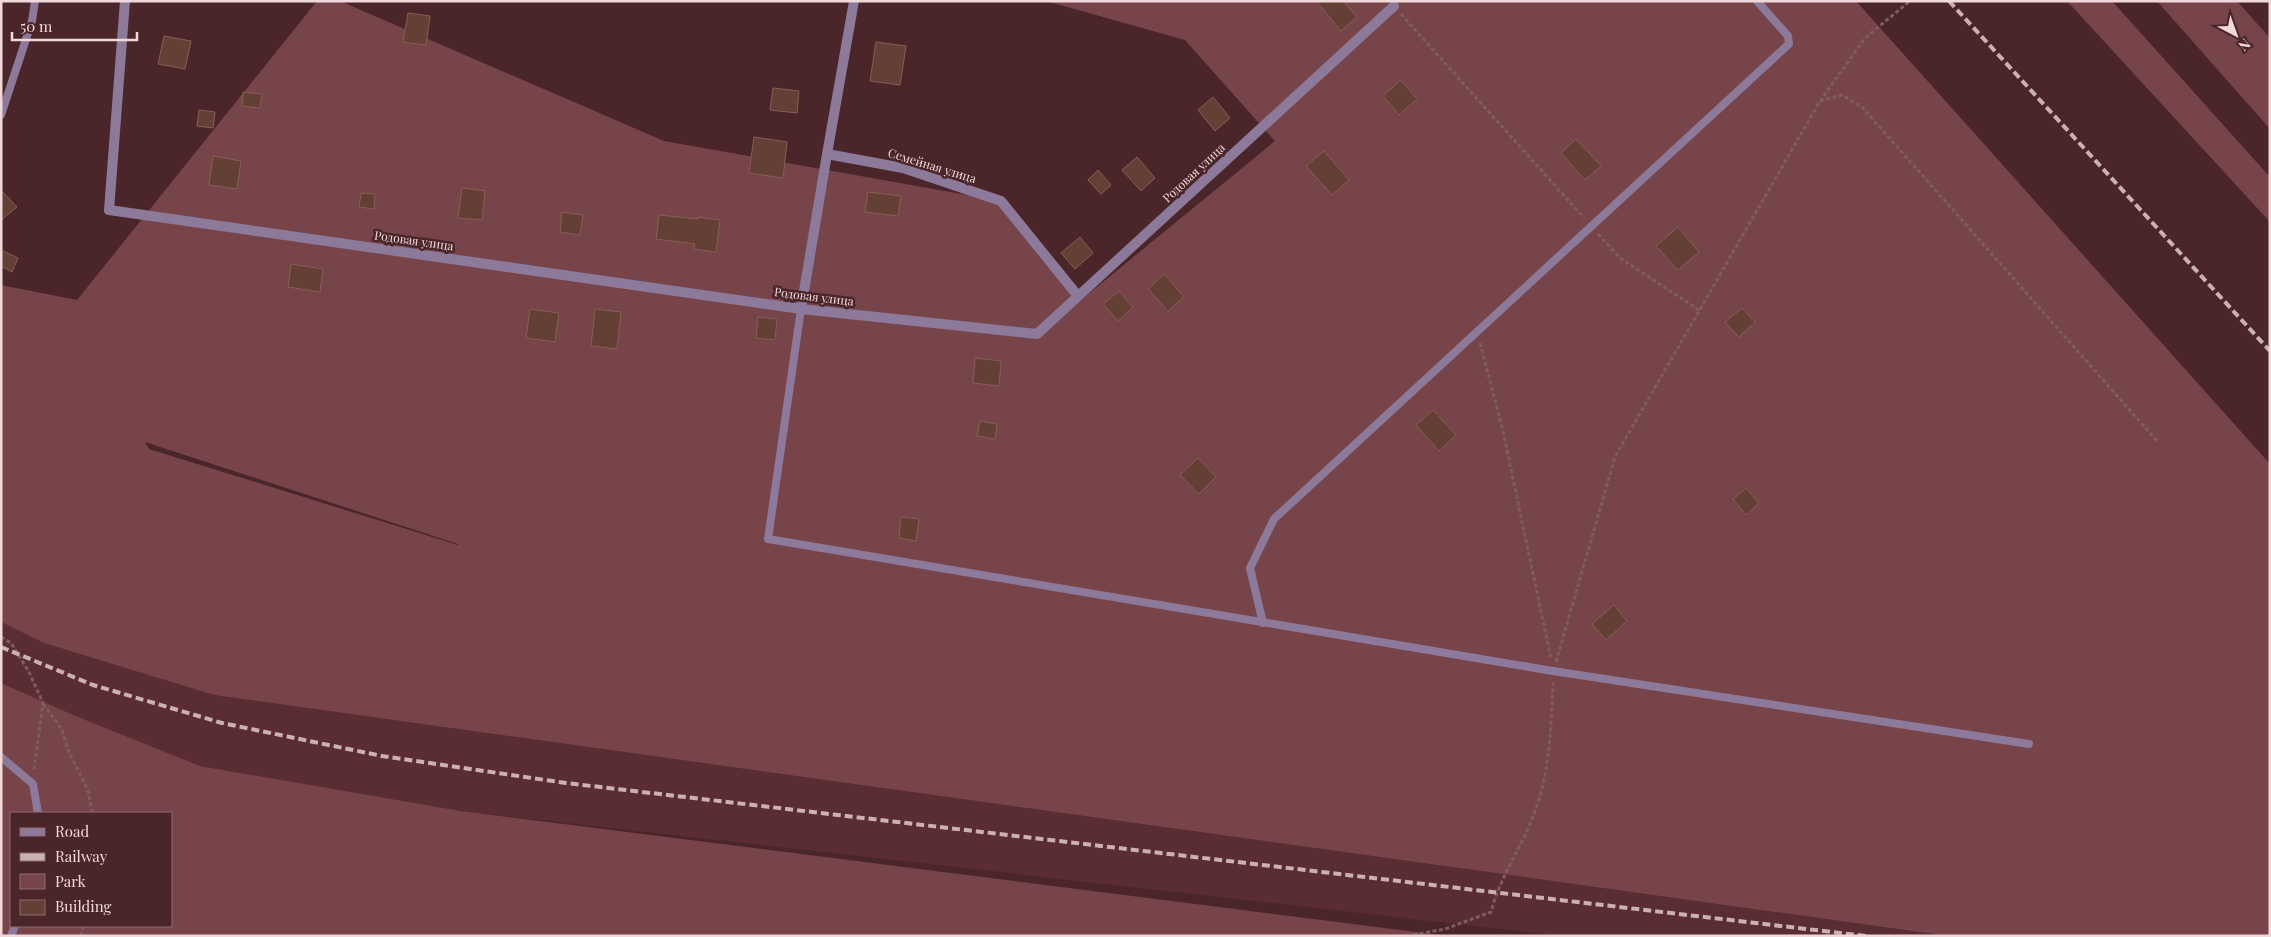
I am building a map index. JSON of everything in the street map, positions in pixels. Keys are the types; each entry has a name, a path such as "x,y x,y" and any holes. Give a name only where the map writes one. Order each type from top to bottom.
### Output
{"street":[{"name":"Родовая улица","path":"125,1 109,210 801,309 1037,334 1397,4"},
{"path":"801,309 854,1"},
{"name":"Семейная улица","path":"827,154 902,168 1001,201 1078,296"}],"lane":[{"path":"1,115 32,21 35,1"},
{"path":"1263,623 1250,568 1274,519 1789,44 1788,36 1757,1"},
{"path":"801,309 768,539 1554,671 2029,744"},
{"path":"1,757 33,784 38,812"}],"path":[{"path":"1407,936 1445,929 1491,912 1496,892 1535,814 1550,748 1554,671 1615,457 1820,101 1865,38 1910,1"},
{"path":"1397,4 1620,258 1699,310"},
{"path":"1820,101 1842,95 1862,107 2157,441"},
{"path":"1477,332 1503,431 1554,671"},
{"path":"1,637 11,643 29,672 43,703 61,728 69,752 88,790 92,812"},
{"path":"33,784 43,703"}],"shaded area":[{"path":"1,622 44,643 214,695 1948,936 1564,936 461,811 200,766 78,717 1,683"}],"green space":[{"path":"317,1 340,1 664,141 1001,201 1081,300 1275,141 1185,40 1046,1 1856,1 2270,464 2270,936 1948,936 214,695 44,643 1,622 1,285 77,300","holes":["145,442 458,544 149,449"]},
{"path":"2067,1 2112,1 2270,177 2270,222"},
{"path":"2157,1 2237,1 2270,38 2270,129"},
{"path":"1,683 78,717 200,766 461,811 1448,936 1,936"}],"building":[{"path":"1316,1 1343,1 1357,17 1341,31"},
{"path":"408,13 430,16 426,45 403,42"},
{"path":"164,36 191,41 185,69 158,64"},
{"path":"876,42 906,46 900,85 870,81"},
{"path":"1401,80 1417,99 1399,115 1383,96"},
{"path":"773,88 799,91 797,113 770,110"},
{"path":"243,92 262,94 260,108 242,106"},
{"path":"1213,97 1230,118 1215,131 1198,110"},
{"path":"199,110 215,112 213,128 197,126"},
{"path":"754,137 787,142 783,178 749,173"},
{"path":"1576,139 1601,166 1585,180 1561,153"},
{"path":"1324,151 1349,180 1332,195 1306,166"},
{"path":"213,156 241,161 237,189 209,185"},
{"path":"1137,157 1155,178 1141,191 1122,170"},
{"path":"1098,170 1111,185 1101,194 1088,180"},
{"path":"462,188 485,191 482,220 458,218"},
{"path":"1,190 17,207 1,220"},
{"path":"868,192 901,196 898,216 865,212"},
{"path":"361,193 375,194 374,209 359,207"},
{"path":"562,212 583,215 580,235 560,232"},
{"path":"659,215 720,220 716,252 694,249 695,244 656,239"},
{"path":"1678,227 1699,252 1678,270 1656,246"},
{"path":"1080,237 1093,253 1075,269 1061,253"},
{"path":"1,250 18,258 12,272 1,266"},
{"path":"291,264 323,269 320,292 288,287"},
{"path":"1164,274 1184,297 1168,311 1148,289"},
{"path":"1119,291 1133,307 1118,321 1103,304"},
{"path":"1742,308 1755,322 1739,337 1725,322"},
{"path":"530,309 559,313 555,342 526,338"},
{"path":"595,309 621,312 617,349 591,346"},
{"path":"758,317 777,319 775,340 756,338"},
{"path":"975,358 1001,361 999,386 973,383"},
{"path":"1433,410 1456,435 1439,451 1416,425"},
{"path":"980,421 997,424 995,439 977,436"},
{"path":"1198,458 1216,477 1199,494 1180,475"},
{"path":"1746,488 1759,503 1746,515 1733,499"},
{"path":"901,517 919,519 916,541 899,538"},
{"path":"1614,605 1627,621 1606,640 1592,624"}],"railway":[{"path":"1949,1 2270,351"},
{"path":"1,647 93,685 222,723 382,756 566,783 1866,936"}]}
